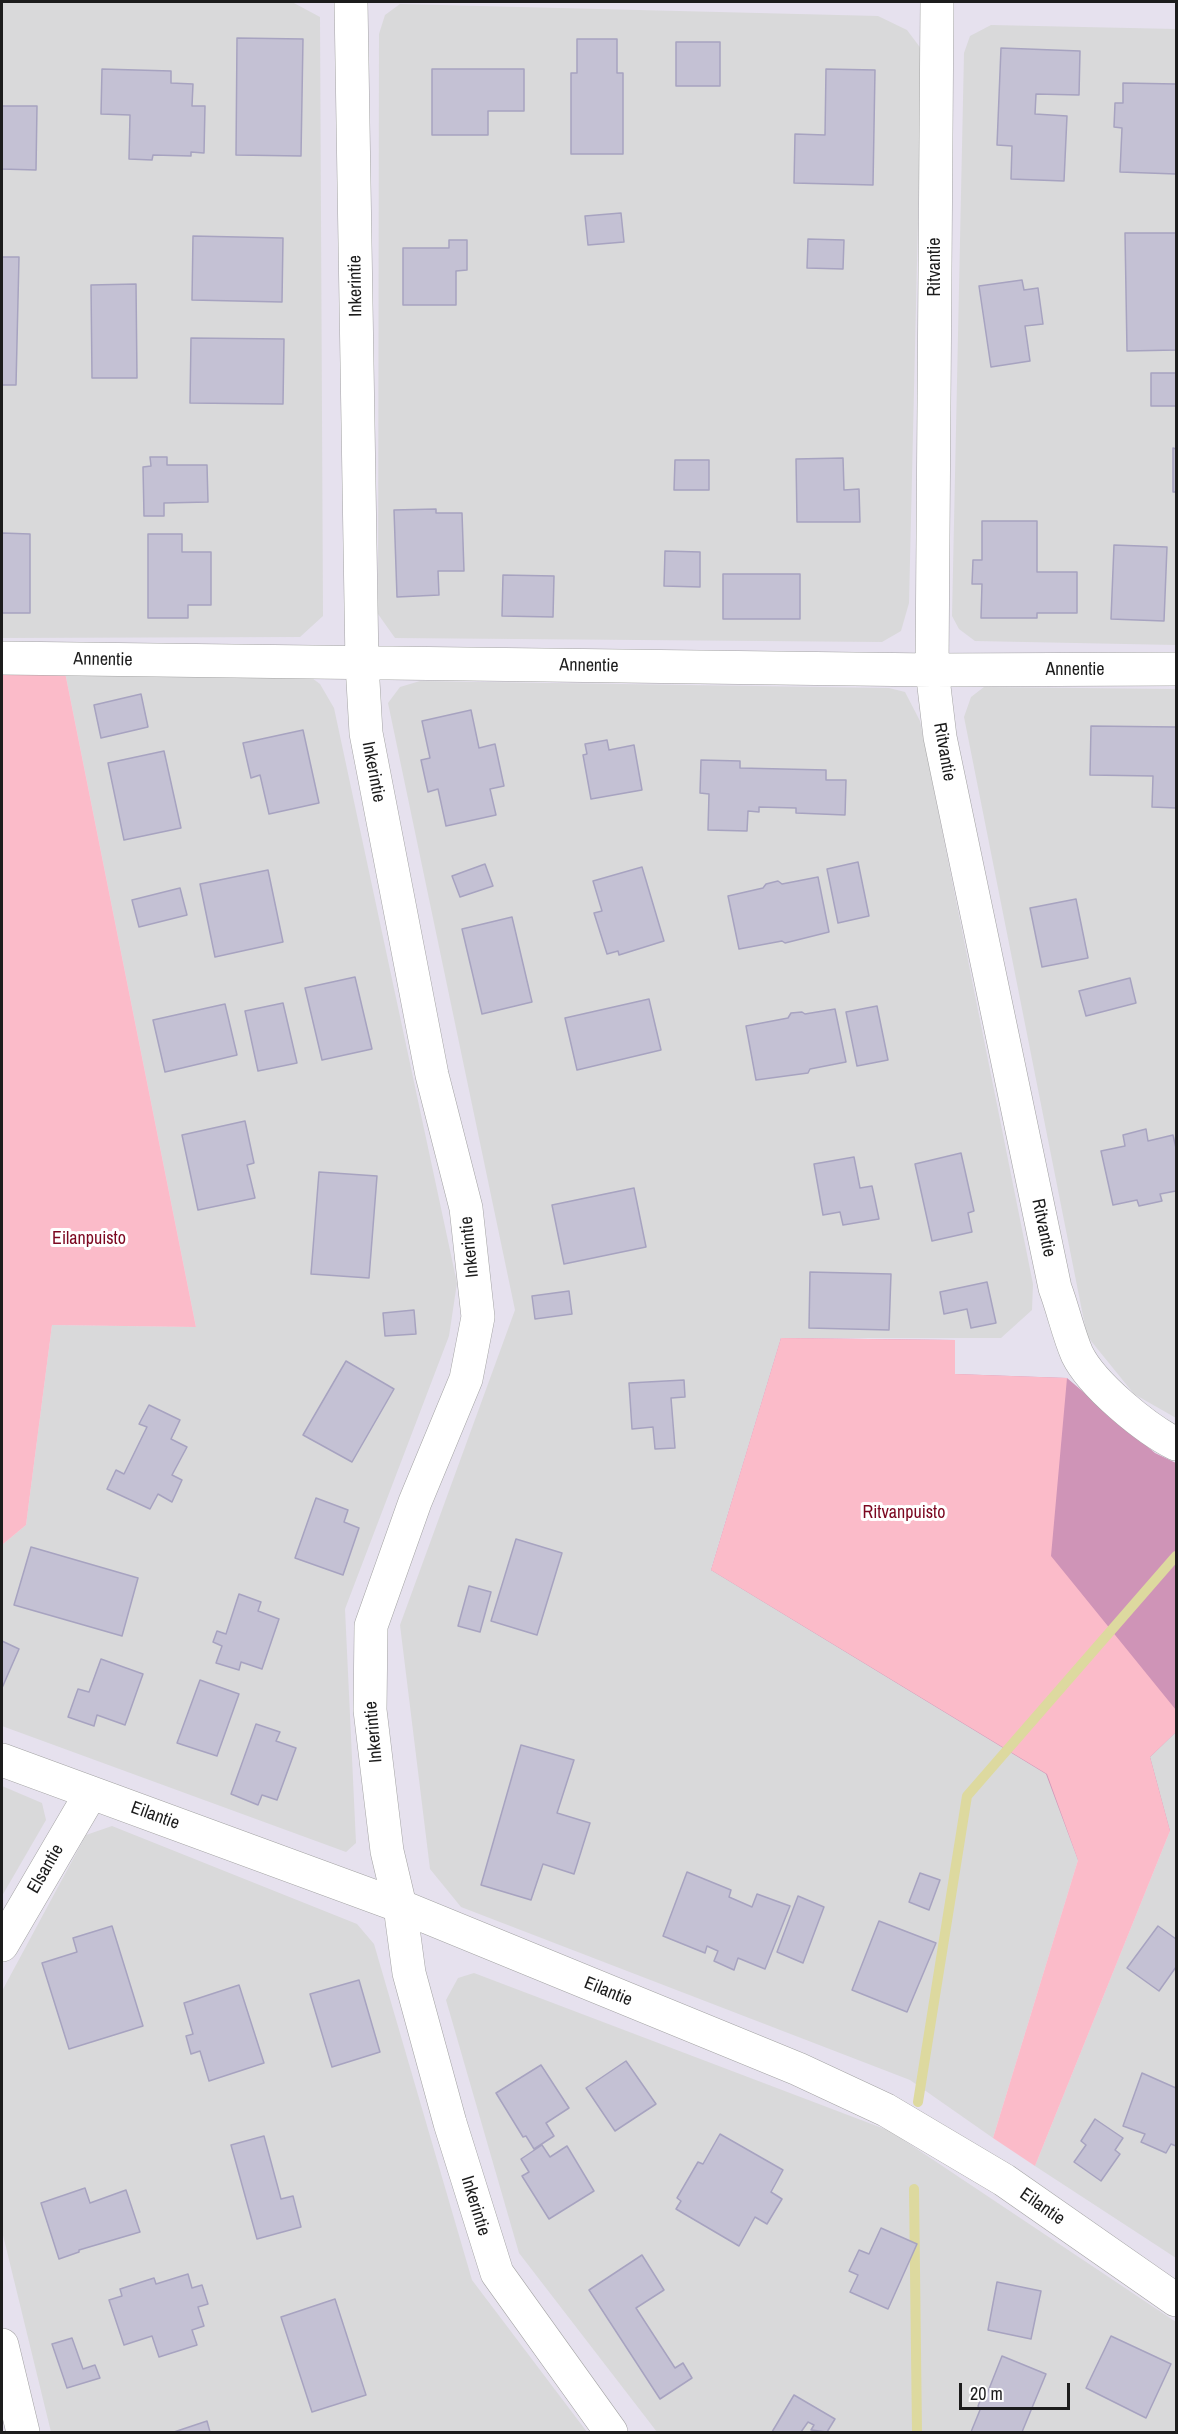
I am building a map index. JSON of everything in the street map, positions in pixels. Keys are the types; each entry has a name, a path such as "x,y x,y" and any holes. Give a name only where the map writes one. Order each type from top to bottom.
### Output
{"street":[{"name":"Inkerintie","path":"351,2 362,664 366,733 432,1075 466,1208 478,1317 466,1379 416,1502 371,1626 370,1710 387,1851 400,1906 409,1973 453,2134 498,2273 611,2433"},
{"name":"Ritvantie","path":"937,2 932,670 940,737 1055,1288 1078,1356 1107,1392 1140,1422 1176,1444"},
{"name":"Annentie","path":"2,658 932,670 1176,669"},
{"name":"Eilantie","path":"2,1760 400,1906 798,2069 886,2110 1004,2180 1176,2300"},
{"name":"Elsantie","path":"2,1945 91,1793"},
{"path":"2,2345 22,2433"}],"shaded area":[{"path":"2,2 292,2 320,17 323,616 300,637 2,638"},
{"path":"400,4 878,16 907,30 922,50 909,603 901,631 882,642 395,638 378,614 379,34 385,15"},
{"path":"991,25 1176,29 1176,645 975,641 959,629 952,616 964,53 970,36"},
{"path":"65,672 308,675 320,684 334,708 457,1283 449,1336 345,1609 356,1843 346,1852 2,1726 2,1545 26,1525 52,1325 196,1327"},
{"path":"420,681 889,688 905,692 920,721 1033,1284 1032,1310 1001,1338 781,1338 711,1569 1047,1774 1078,1860 993,2138 910,2080 461,1907 430,1869 400,1625 515,1310 388,703 400,687"},
{"path":"984,687 1176,689 1176,1418 1134,1394 1087,1336 964,717 971,697"},
{"path":"1176,1732 1176,2258 1035,2166 1170,1831 1149,1757"},
{"path":"2,1786 42,1803 46,1820 2,1896"},
{"path":"112,1826 357,1924 374,1944 472,2280 587,2432 51,2432 2,2231 2,1991 86,1835"},
{"path":"474,1973 890,2131 1176,2322 1176,2432 657,2432 519,2253 446,2000 458,1978"}],"green space":[{"name":"Eilanpuisto","path":"2,671 65,672 196,1327 52,1325 26,1525 2,1545"},
{"name":"Ritvanpuisto","path":"781,1338 955,1340 955,1374 1067,1378 1155,1453 1176,1463 1176,1732 1150,1757 1170,1831 1078,1860 1046,1774 711,1570"},
{"name":"Ritvanpuisto","path":"781,1338 955,1340 955,1374 1067,1378 1051,1556 1176,1710 1176,1732 1150,1757 1170,1831 1035,2166 993,2138 1078,1860 1047,1774 711,1570"}],"building":[{"path":"237,38 303,39 301,156 236,155"},
{"path":"577,39 617,39 617,73 623,73 623,154 571,154 571,73 577,73"},
{"path":"676,42 720,42 720,86 676,86"},
{"path":"1001,48 1080,51 1079,95 1036,94 1035,114 1067,116 1064,181 1011,179 1012,146 997,145"},
{"path":"102,69 171,71 171,83 193,84 192,106 205,106 204,153 191,152 191,156 153,155 152,160 129,159 130,115 101,114"},
{"path":"432,69 524,69 524,111 488,111 488,135 432,135"},
{"path":"826,69 875,70 873,185 794,183 795,134 825,135"},
{"path":"1123,83 1176,84 1176,174 1120,172 1122,128 1114,127 1115,103 1123,103"},
{"path":"2,106 37,106 36,170 2,169"},
{"path":"621,213 624,242 588,245 585,216"},
{"path":"1125,233 1176,233 1176,350 1127,351"},
{"path":"193,236 283,238 282,302 192,300"},
{"path":"808,239 844,240 843,269 807,268"},
{"path":"449,240 467,240 467,270 456,271 456,305 403,305 403,248 449,248"},
{"path":"2,257 19,257 16,385 2,385"},
{"path":"1022,280 1024,290 1038,288 1043,324 1025,326 1030,361 991,367 979,286"},
{"path":"136,284 137,378 92,378 91,285"},
{"path":"191,338 284,339 283,404 190,403"},
{"path":"1151,373 1176,373 1176,406 1151,406"},
{"path":"1173,448 1176,449 1176,492 1173,492"},
{"path":"150,457 167,457 167,465 207,465 208,502 164,503 164,516 144,516 143,467 151,466"},
{"path":"843,458 844,490 859,489 860,522 797,522 796,459"},
{"path":"675,460 709,460 709,490 674,490"},
{"path":"436,509 436,513 462,513 464,571 438,571 439,595 397,597 394,510"},
{"path":"982,521 1037,521 1037,572 1077,572 1077,613 1037,613 1037,618 981,618 982,584 972,584 973,560 982,560"},
{"path":"2,533 30,534 30,613 2,613"},
{"path":"148,534 182,534 182,552 211,552 211,605 188,605 188,618 148,618"},
{"path":"1114,545 1167,547 1164,621 1111,619"},
{"path":"665,551 700,552 700,587 664,586"},
{"path":"723,574 800,574 800,619 723,619"},
{"path":"503,575 554,576 553,617 502,616"},
{"path":"141,694 148,727 101,738 94,705"},
{"path":"471,710 479,748 495,744 504,786 490,789 496,815 446,826 438,789 428,792 421,760 430,758 422,721"},
{"path":"1091,726 1176,727 1176,808 1152,807 1153,776 1090,775"},
{"path":"303,730 319,803 269,814 260,775 251,778 243,743"},
{"path":"607,740 609,750 634,745 642,790 591,799 583,755 587,754 585,744"},
{"path":"164,751 181,828 124,840 108,763"},
{"path":"701,760 740,761 740,768 826,770 826,780 846,780 845,815 796,813 796,808 759,807 759,812 748,811 747,831 708,830 709,794 700,793"},
{"path":"858,862 869,916 838,923 827,869"},
{"path":"485,864 493,886 460,897 452,876"},
{"path":"642,867 664,941 619,955 618,951 607,954 594,913 602,911 593,881"},
{"path":"268,870 283,942 215,957 200,884"},
{"path":"818,877 829,932 785,943 782,941 739,949 728,896 763,888 766,884 778,881 782,884"},
{"path":"180,888 187,915 139,927 132,900"},
{"path":"1076,899 1088,958 1042,967 1030,908"},
{"path":"512,917 532,1002 482,1014 462,929"},
{"path":"355,977 372,1049 322,1060 305,988"},
{"path":"1130,978 1136,1003 1086,1016 1079,991"},
{"path":"649,999 661,1050 577,1070 565,1018"},
{"path":"283,1003 297,1063 258,1071 245,1011"},
{"path":"225,1004 237,1055 165,1072 153,1020"},
{"path":"877,1006 888,1060 857,1066 846,1012"},
{"path":"835,1009 846,1062 810,1069 808,1073 756,1080 746,1026 788,1018 791,1013 805,1014"},
{"path":"245,1121 254,1163 247,1165 255,1198 198,1210 182,1135"},
{"path":"1146,1129 1148,1141 1173,1135 1176,1148 1176,1191 1160,1194 1162,1201 1139,1206 1137,1200 1113,1205 1101,1151 1125,1146 1123,1135"},
{"path":"961,1153 974,1211 968,1213 972,1232 932,1241 915,1164"},
{"path":"854,1157 860,1188 872,1186 879,1219 843,1225 840,1212 823,1215 814,1164"},
{"path":"319,1172 377,1176 369,1278 311,1274"},
{"path":"634,1188 646,1247 564,1264 552,1205"},
{"path":"810,1272 891,1274 889,1330 809,1328"},
{"path":"987,1282 996,1323 971,1328 967,1309 944,1314 940,1292"},
{"path":"569,1291 572,1314 535,1319 532,1296"},
{"path":"414,1310 416,1334 385,1336 383,1313"},
{"path":"346,1361 394,1389 352,1462 303,1435"},
{"path":"684,1380 685,1397 671,1398 675,1448 655,1449 653,1427 632,1429 629,1383"},
{"path":"149,1405 180,1420 171,1439 187,1447 172,1475 182,1480 172,1502 158,1494 150,1509 107,1489 116,1470 124,1474 147,1427 139,1424"},
{"path":"316,1498 348,1510 344,1522 359,1528 343,1575 295,1558"},
{"path":"516,1539 562,1553 537,1635 491,1621"},
{"path":"31,1547 138,1578 122,1636 14,1605"},
{"path":"469,1586 491,1592 480,1632 458,1626"},
{"path":"239,1594 261,1602 258,1611 279,1619 262,1669 241,1662 239,1670 216,1663 222,1646 213,1642 217,1631 226,1634"},
{"path":"2,1641 19,1649 2,1688"},
{"path":"101,1659 143,1674 125,1725 97,1715 94,1726 68,1717 78,1689 89,1692"},
{"path":"200,1680 239,1694 217,1756 177,1743"},
{"path":"256,1724 280,1732 276,1741 296,1748 277,1800 262,1795 258,1805 231,1794"},
{"path":"521,1745 574,1760 557,1813 590,1823 574,1874 543,1864 531,1900 481,1885"},
{"path":"687,1872 731,1890 729,1897 752,1907 757,1894 790,1906 765,1969 738,1958 734,1970 714,1961 718,1951 707,1946 705,1953 663,1936"},
{"path":"920,1873 940,1880 929,1910 909,1902"},
{"path":"798,1896 824,1907 803,1963 777,1952"},
{"path":"879,1921 936,1943 907,2012 852,1990"},
{"path":"112,1926 143,2026 69,2049 42,1963 77,1952 73,1938"},
{"path":"1158,1926 1176,1939 1176,1967 1159,1991 1127,1968"},
{"path":"359,1980 380,2052 332,2067 310,1994"},
{"path":"239,1985 264,2063 209,2081 200,2051 191,2054 186,2036 193,2034 184,2003"},
{"path":"626,2061 656,2104 615,2131 586,2088"},
{"path":"541,2065 569,2108 546,2123 554,2136 534,2149 526,2136 523,2137 496,2093"},
{"path":"1142,2073 1176,2088 1176,2146 1171,2144 1166,2153 1141,2142 1145,2134 1123,2126"},
{"path":"1095,2119 1123,2138 1115,2150 1120,2154 1101,2181 1074,2162 1086,2145 1081,2141"},
{"path":"720,2134 783,2170 771,2192 782,2199 767,2224 755,2217 739,2246 676,2209 681,2201 677,2198 698,2162 703,2164"},
{"path":"264,2136 281,2199 293,2196 301,2227 257,2239 231,2145"},
{"path":"542,2145 550,2157 567,2146 594,2191 549,2219 522,2176 529,2172 521,2159"},
{"path":"85,2188 90,2203 126,2190 140,2232 79,2250 79,2252 59,2259 41,2203"},
{"path":"881,2228 917,2244 888,2309 850,2292 858,2275 849,2271 859,2250 869,2254"},
{"path":"642,2255 664,2290 636,2308 675,2368 683,2363 692,2378 660,2399 589,2290"},
{"path":"188,2274 192,2288 202,2285 208,2304 198,2307 204,2326 192,2330 197,2345 159,2357 152,2336 124,2345 109,2300 122,2296 120,2289 154,2278 156,2284"},
{"path":"997,2282 1041,2291 1031,2339 988,2330"},
{"path":"335,2299 366,2395 312,2412 281,2317"},
{"path":"1111,2336 1171,2364 1146,2418 1086,2388"},
{"path":"72,2338 83,2369 95,2365 100,2378 67,2388 52,2344"},
{"path":"1002,2356 1046,2374 1022,2432 971,2432 980,2410 978,2406 982,2396 987,2394"},
{"path":"794,2395 835,2419 827,2432 811,2430 814,2425 808,2422 801,2432 772,2432"},
{"path":"207,2421 210,2432 174,2432"}],"waterway":[{"path":"918,2102 967,1796 1176,1556"},
{"path":"914,2189 917,2432"}]}
